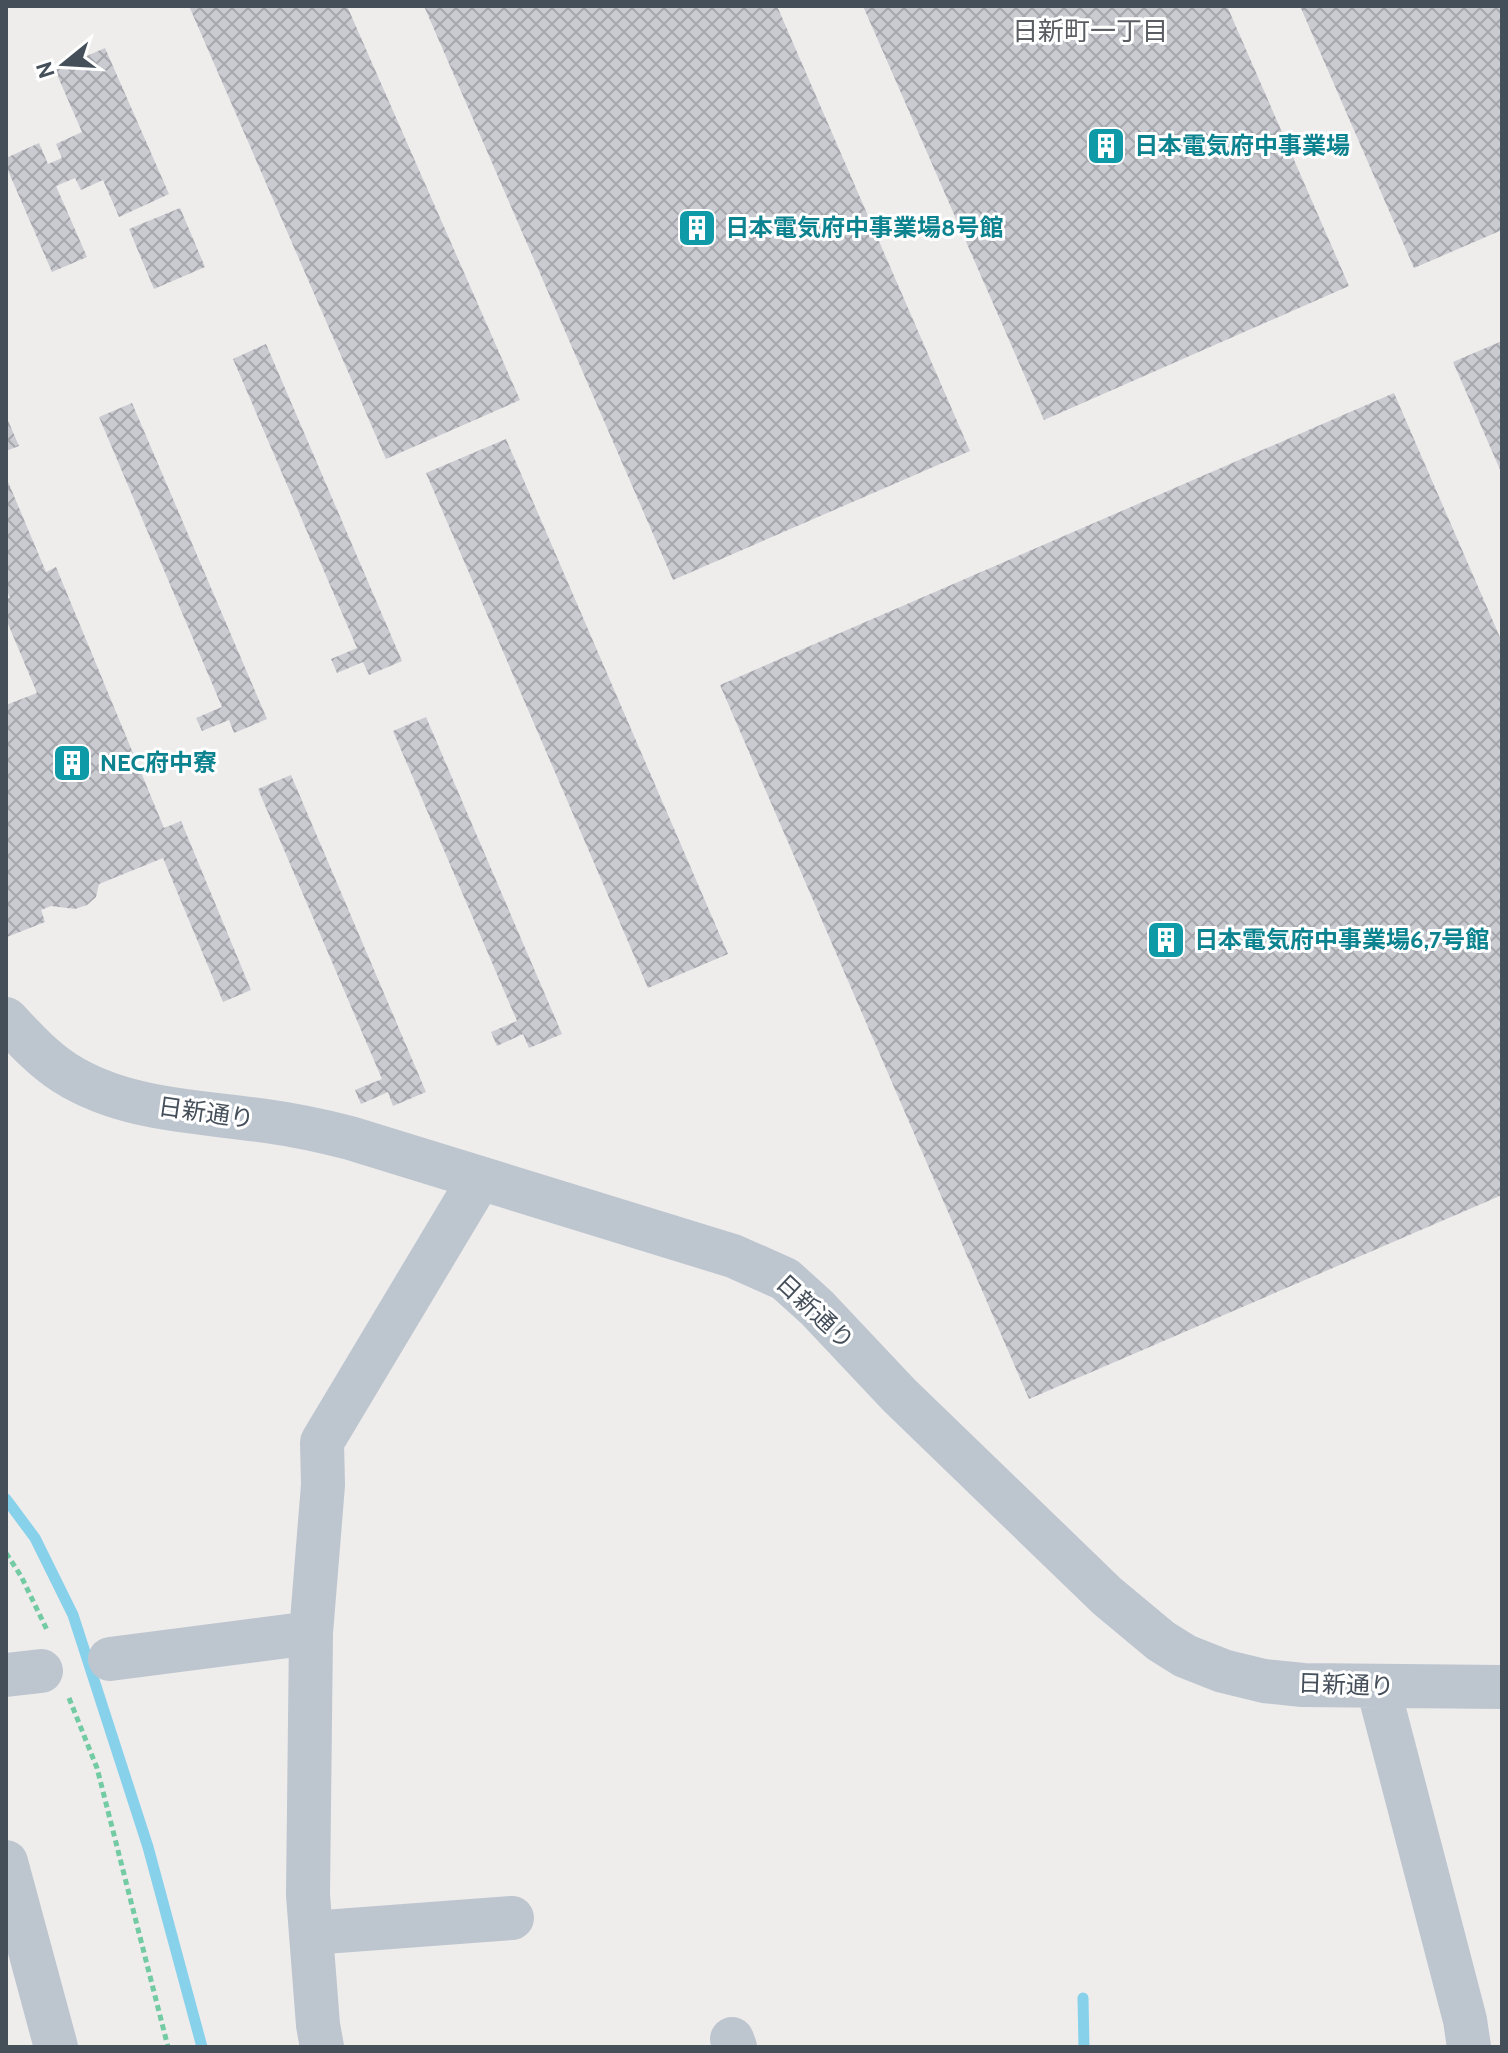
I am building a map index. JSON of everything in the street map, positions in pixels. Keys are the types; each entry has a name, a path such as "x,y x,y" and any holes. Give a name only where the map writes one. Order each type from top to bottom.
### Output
{"street":[{"name":"日新通り","path":"6,1019 64,1073 125,1099 160,1108 311,1128 733,1256 785,1279 817,1308 899,1395 1107,1596 1161,1641 1185,1656 1223,1671 1264,1681 1303,1685 1502,1687"},
{"path":"322,2047 308,1895 311,1633 323,1485 322,1442 480,1178"},
{"path":"110,1659 311,1633"},
{"path":"1378,1687 1465,2020 1469,2047"},
{"path":"6,1862 56,2047"},
{"path":"311,1933 512,1918"}],"path":[{"path":"6,1553 46,1627 42,1671 97,1768 168,2047"}],"building":[{"path":"189,6 347,6 520,400 386,459"},
{"name":"日本電気府中事業場8号館","path":"424,6 777,6 970,451 673,580"},
{"name":"日本電気府中事業場","path":"863,6 1227,6 1349,286 1044,420"},
{"path":"1300,6 1502,6 1502,230 1414,268"},
{"path":"105,48 169,194 119,217 103,180 81,190 75,178 56,186 87,257 52,272 6,166 6,158 39,143 48,164 62,158 56,144 82,132 55,70"},
{"path":"180,208 205,267 154,289 129,229"},
{"path":"1502,341 1502,474 1453,362"},
{"path":"266,344 402,661 369,675 363,662 337,673 331,659 357,648 233,359"},
{"name":"日本電気府中事業場6,7号館","path":"1394,393 1502,642 1502,1195 1029,1399 720,685"},
{"path":"132,403 267,719 234,733 229,720 202,731 196,718 222,707 99,417"},
{"path":"6,416 19,446 6,451"},
{"path":"506,439 728,954 648,988 426,473"},
{"name":"NEC府中寮","path":"6,477 46,572 56,567 164,828 181,821 251,990 223,1002 163,858 99,884 96,897 87,905 75,909 51,906 41,910 45,922 7,937 6,705 37,693 6,619 6,599 10,598 6,588"},
{"path":"426,717 562,1034 529,1048 523,1034 497,1046 491,1032 517,1021 393,731"},
{"path":"291,775 426,1092 393,1106 388,1092 361,1104 355,1090 382,1079 258,789"}],"waterway":[{"path":"6,1499 35,1538 73,1615 148,1847 202,2047"},
{"path":"1083,1998 1084,2047"}],"place":[{"name":"日本電気府中事業場","path":"1106,146"},
{"name":"日本電気府中事業場8号館","path":"697,228"},
{"name":"NEC府中寮","path":"72,763"},
{"name":"日本電気府中事業場6,7号館","path":"1166,940"}],"district":[{"name":"日新町一丁目","path":"1090,31"}]}
